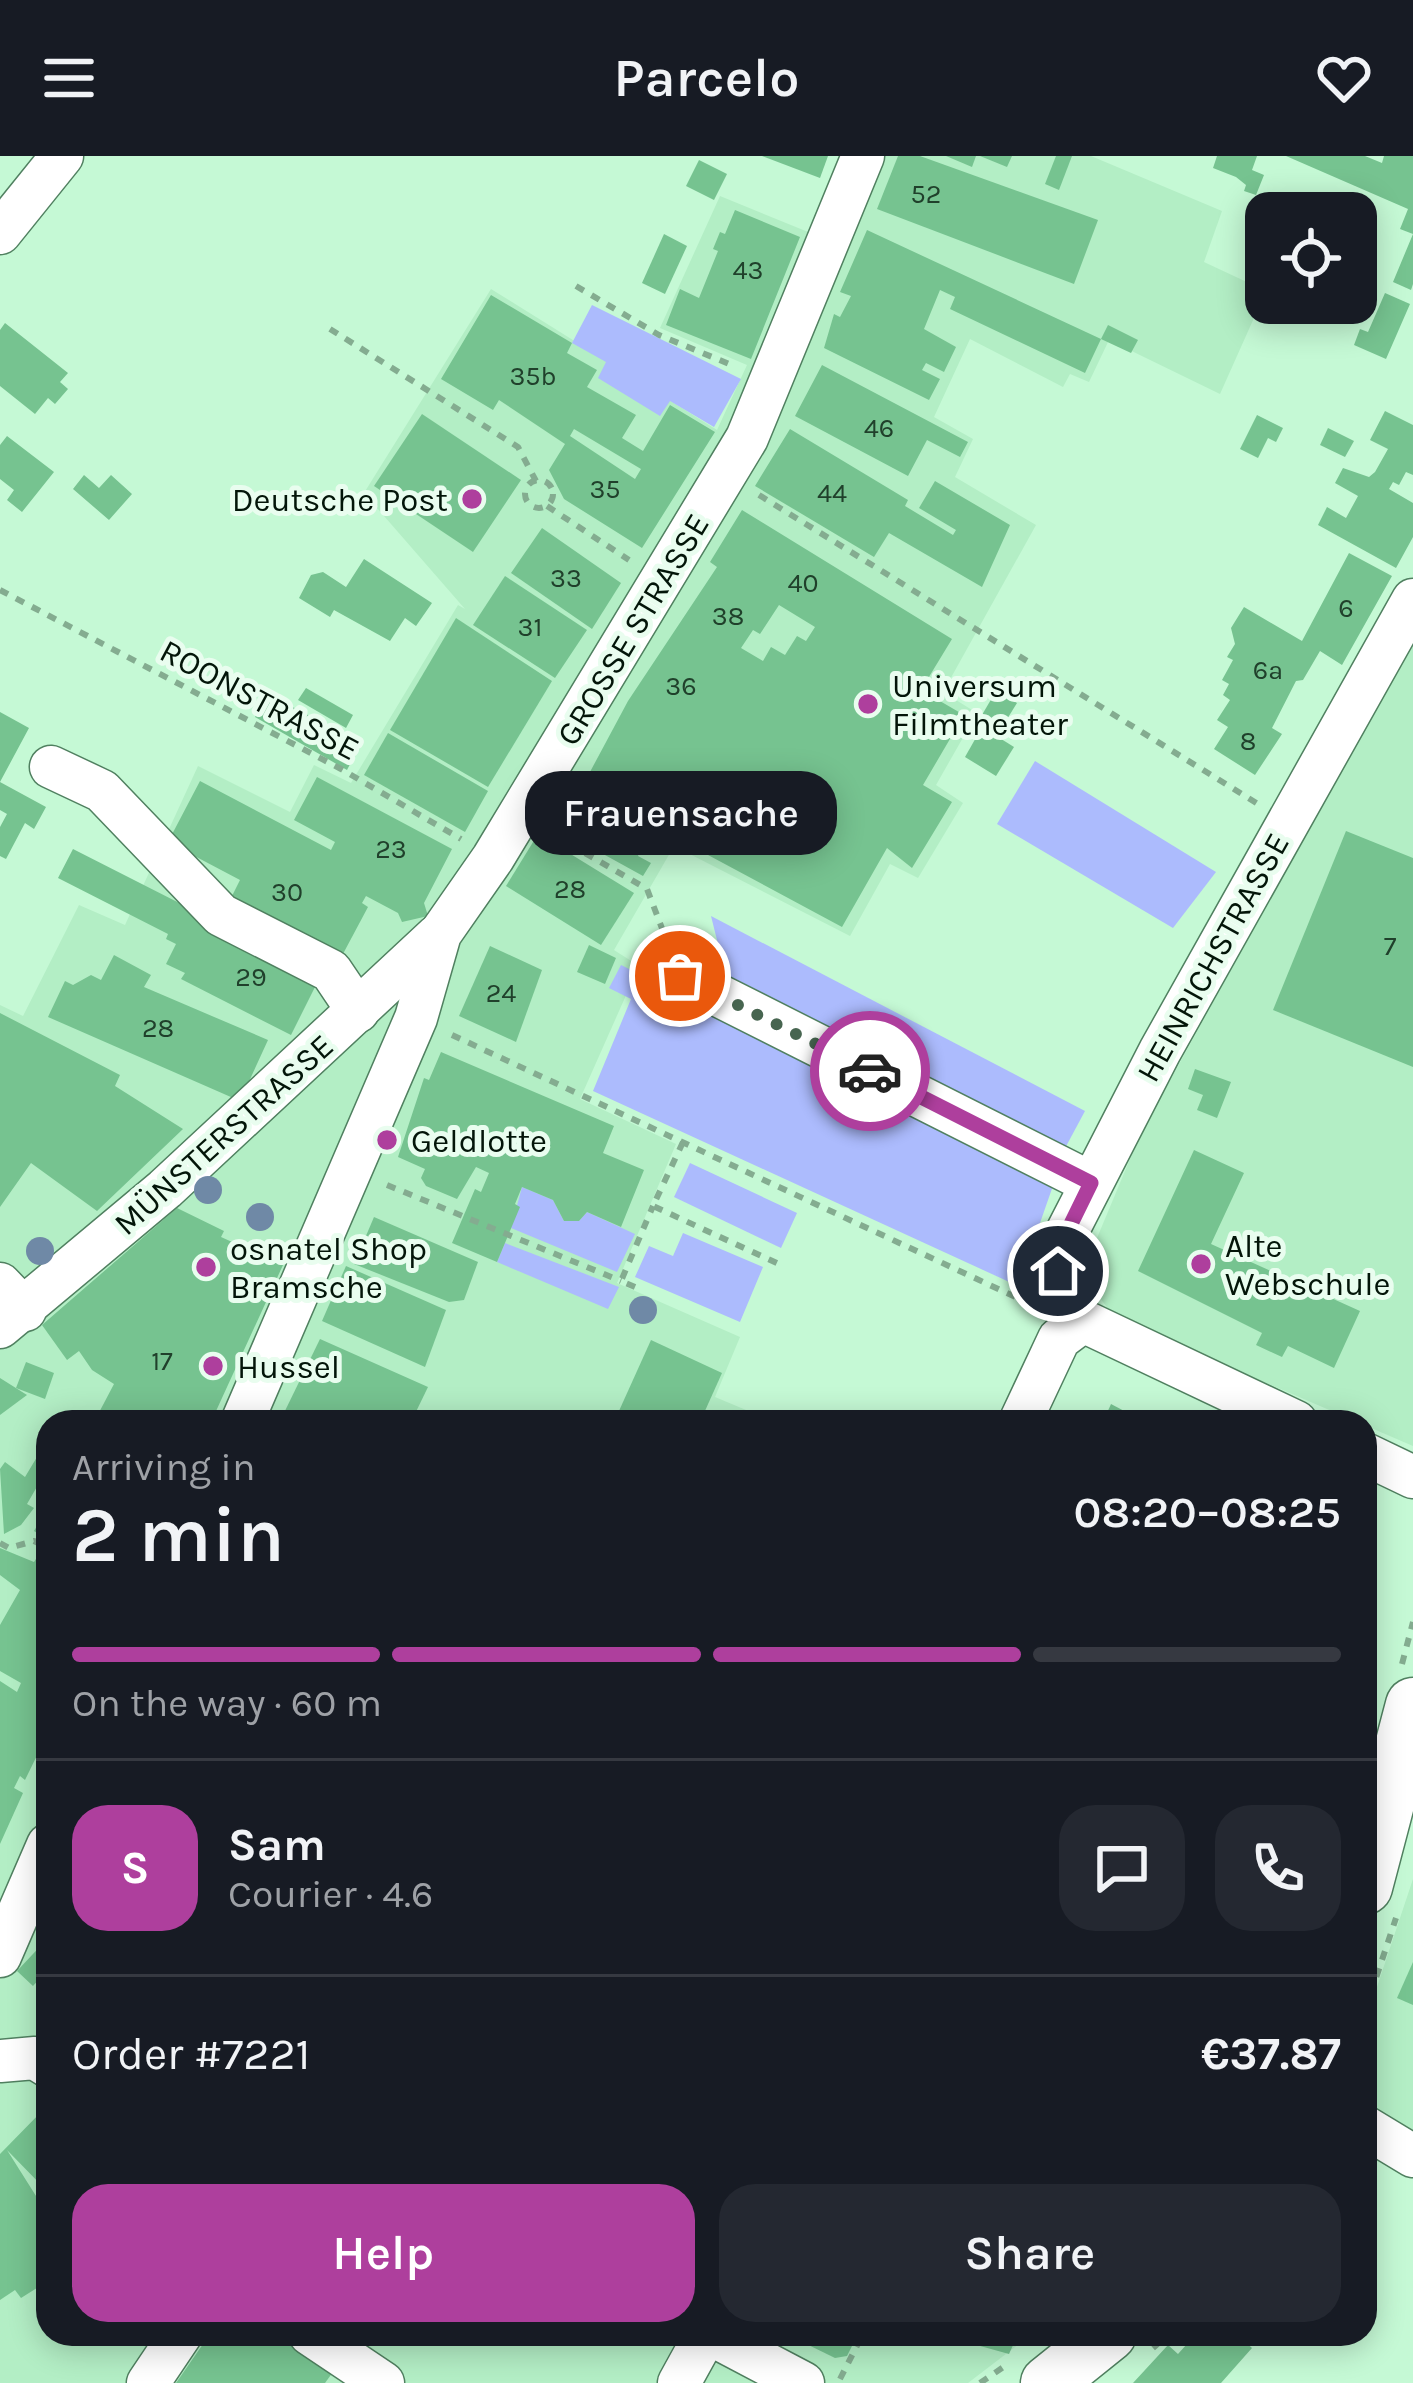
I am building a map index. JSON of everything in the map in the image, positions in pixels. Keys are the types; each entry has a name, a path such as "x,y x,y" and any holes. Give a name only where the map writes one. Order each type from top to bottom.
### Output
{"main road":[{"path":"1383,1896 1413,1705"},
{"path":"1048,2383 1094,2346"}],"street":[{"path":"0,233 62,156"},
{"name":"GROSSE STRASSE","path":"247,1410 416,1018 440,934 493,858 726,474 770,382 863,156"},
{"name":"HEINRICHSTRASSE","path":"1072,1309 1058,1271 1068,1230 1286,821 1413,600"},
{"path":"51,766 102,791 221,915 331,970 358,1011"},
{"name":"MÜNSTERSTRASSE","path":"8,1307 358,1011 440,934"},
{"path":"680,976 1091,1183"},
{"path":"1026,1410 1072,1309 1272,1410"},
{"path":"1377,1460 1413,1477"},
{"path":"0,1956 36,1873"},
{"path":"0,2061 36,2059"},
{"path":"1377,2134 1413,2156"},
{"path":"148,2382 174,2346"},
{"path":"328,2346 383,2383"},
{"path":"679,2383 701,2346"},
{"path":"731,2346 803,2383"}],"path":[{"path":"576,286 659,334 770,382"},
{"path":"330,329 518,447 536,481 551,487 548,506"},
{"path":"726,474 1286,821"},
{"path":"536,481 526,490 526,499 536,508 548,506 663,581"},
{"name":"ROONSTRASSE","path":"0,590 341,769 493,858"},
{"path":"519,814 647,889 680,976"},
{"path":"416,1018 1026,1302 1072,1309"},
{"path":"621,1281 683,1142"},
{"path":"351,1169 635,1287"},
{"path":"653,1207 782,1264"},
{"path":"0,1543 9,1548 36,1542"},
{"path":"1377,1934 1383,1896"},
{"path":"838,2383 857,2346"}],"shaded area":[{"path":"881,156 1091,156 1222,211 1204,262 1245,281 1245,324 1251,324 1220,394 1109,340 1089,382 1070,374 1063,387 970,339 934,417 973,439 955,477 1036,525 943,692 977,713 936,785 963,803 918,878 890,864 850,936 674,846 614,950 639,966 580,1099 676,1144 617,1283 740,1337 715,1397 746,1410 36,1410 36,2346 1016,2346 968,2383 0,2383 0,1005 23,1016 79,905 125,925 198,766 290,812 314,765 351,783 458,605 465,609 364,493 491,289 717,430 747,365 660,328 720,196 845,247"},
{"path":"592,305 741,379 714,427 670,401 660,416 598,378 606,362 572,343"},
{"path":"1413,639 1413,1446 1377,1431 1377,1410 1329,1410 1115,1318 1082,1274 1140,1135"},
{"path":"1035,761 1216,872 1173,928 997,824"},
{"path":"711,916 1085,1111 1063,1152 727,980"},
{"path":"621,965 1055,1180 1018,1286 593,1091 631,999 609,988"},
{"path":"690,1163 797,1213 781,1248 674,1197"},
{"path":"522,1187 553,1200 564,1221 579,1221 587,1212 635,1234 617,1272 511,1228"},
{"path":"683,1233 763,1267 740,1322 635,1277 649,1246 673,1256"},
{"path":"505,1243 619,1287 608,1309 497,1262"},
{"path":"1413,1879 1413,2144 1377,2123 1377,1987"}],"building":[{"path":"762,156 828,156 820,178"},
{"path":"898,156 920,156 1098,220 1074,284 877,209"},
{"path":"946,156 976,156 972,167"},
{"path":"980,156 1012,156 1007,167"},
{"path":"1056,156 1072,156 1059,190 1045,184"},
{"path":"1217,156 1257,156 1252,170 1264,175 1257,192 1247,192 1236,177 1213,168"},
{"path":"1286,156 1365,156 1382,163 1384,156 1413,156 1413,234 1400,229 1408,209"},
{"path":"699,160 727,174 714,200 686,186"},
{"path":"735,210 800,237 751,359 666,325 680,289 699,298 718,251 713,249"},
{"path":"867,230 1101,339 1085,373 950,309 955,297 940,290 924,329 956,347 944,372 926,363 922,370 940,379 929,400 824,348 834,314 840,317 851,296 840,292"},
{"path":"664,234 687,246 665,294 642,283"},
{"path":"1413,234 1413,284 1411,290 1393,282"},
{"path":"1385,293 1410,304 1386,359 1354,345 1360,329 1368,332 1371,324 1377,324"},
{"path":"491,295 572,343 567,353 597,370 587,387 636,415 622,438 643,451 670,405 715,432 642,548 564,499 549,470 565,444 499,400 493,410 441,379","holes":["574,429 641,469 635,479 570,436"]},
{"path":"5,323 68,373 60,382 68,389 55,404 48,398 35,414 0,386 0,330"},
{"path":"1108,325 1138,340 1131,353 1101,339"},
{"path":"822,365 968,442 960,457 927,440 908,476 795,416"},
{"path":"1385,411 1413,425 1413,475 1406,472 1399,485 1393,482 1389,489 1413,503 1413,537 1396,568 1318,525 1327,507 1346,518 1358,496 1335,483 1343,468 1369,477 1375,472 1388,449 1370,440"},
{"path":"422,414 521,480 473,552 374,486"},
{"path":"1257,415 1283,428 1276,442 1268,438 1258,458 1240,449"},
{"path":"1328,428 1354,441 1345,457 1320,445"},
{"path":"790,429 908,500 905,506 953,535 956,530 919,508 935,481 1010,525 982,587 889,533 874,557 755,486"},
{"path":"7,436 54,472 22,512 7,500 14,490 0,479 0,445"},
{"path":"84,475 99,488 111,475 132,494 109,520 73,489"},
{"path":"742,510 952,639 921,690 964,715 923,785 952,802 912,868 887,848 842,927 667,833 661,844 645,835 638,856 651,863 643,876 547,823 556,806 565,809 569,803 562,799 565,789 575,792 583,785 628,701 717,567 710,562","holes":["779,605 815,627 806,641 797,636 785,655 771,647 763,661 741,648 753,630 760,634"]},
{"path":"542,528 621,583 592,629 511,573"},
{"path":"1349,553 1392,576 1342,665 1320,651 1303,680 1296,681 1272,728 1282,734 1255,775 1214,749 1228,727 1217,720 1230,700 1223,695 1229,684 1222,680 1233,660 1227,657 1235,644 1231,628 1244,607 1302,641"},
{"path":"364,559 432,603 416,626 405,618 390,641 334,610 330,617 299,598 311,575 323,572 346,587"},
{"path":"505,576 587,630 555,678 473,625"},
{"path":"456,618 552,681 488,787 390,730"},
{"path":"306,688 353,715 346,728 298,700"},
{"path":"996,691 1017,703 999,732 979,720"},
{"path":"268,694 361,743 347,770 255,717"},
{"path":"0,712 29,728 0,782"},
{"path":"982,727 1014,747 996,776 965,757"},
{"path":"388,733 488,791 465,832 364,775"},
{"path":"317,777 452,849 424,903 428,916 402,922 398,913 366,896 362,903 368,907 336,967 226,908 240,880 168,842 200,781 331,850 335,842 294,820"},
{"path":"0,782 46,807 34,829 25,823 6,859 0,856 0,827 7,814 0,810"},
{"path":"1346,831 1413,858 1413,1067 1273,1010"},
{"path":"538,834 634,893 601,945 506,886"},
{"path":"73,849 321,975 291,1035 181,979 185,973 166,964 176,944 166,939 168,934 58,878"},
{"path":"589,945 616,958 605,984 577,972"},
{"path":"490,946 542,970 516,1042 459,1016"},
{"path":"114,955 151,975 144,987 268,1040 240,1101 48,1017 65,981 73,985 91,975 101,980"},
{"path":"0,1013 120,1075 115,1086 183,1129 97,1211 31,1163 0,1207"},
{"path":"441,1052 614,1126 603,1153 644,1170 621,1227 587,1212 579,1221 564,1221 553,1200 522,1187 515,1204 520,1207 497,1262 452,1243 475,1189 481,1192 489,1173 476,1167 457,1199 426,1186 421,1178 425,1169 398,1157 424,1078 429,1080"},
{"path":"1195,1069 1231,1082 1217,1118 1197,1110 1203,1095 1188,1089"},
{"name":"Alte Webschule","path":"1194,1150 1244,1173 1211,1244 1360,1311 1334,1368 1288,1346 1282,1357 1256,1345 1262,1333 1138,1271"},
{"path":"177,1208 224,1231 221,1237 283,1265 217,1410 100,1410 114,1384 92,1370 79,1351 67,1360 42,1325"},
{"path":"374,1217 478,1262 464,1300 449,1302 354,1264"},
{"path":"346,1266 446,1310 425,1367 322,1321"},
{"path":"320,1339 428,1387 417,1410 285,1410"},
{"path":"651,1340 722,1373 705,1410 619,1410"},
{"path":"26,1362 54,1373 45,1399 16,1388"},
{"path":"0,1378 27,1395 0,1415"},
{"path":"36,1459 36,1488 27,1504 34,1508 21,1525 4,1534 0,1469 5,1462 25,1477"},
{"path":"0,1548 36,1559 36,1758 25,1780 20,1776 14,1788 23,1793 0,1844 0,1681 17,1692 21,1683 0,1671 0,1625 20,1590 0,1575"},
{"path":"36,1951 33,1986 17,1971"},
{"path":"1413,1962 1413,2005 1397,1998"},
{"path":"36,2117 36,2180 7,2150 36,2196 36,2289 21,2298 15,2290 0,2300 0,2154"},
{"path":"202,2346 296,2346 333,2372 325,2383 176,2383"},
{"path":"810,2346 852,2346 847,2356 835,2358"},
{"path":"980,2346 1013,2346 1009,2354"},
{"path":"1167,2346 1178,2354 1185,2346 1252,2348 1221,2383 1133,2383"}],"way so far":[{"path":"680,976 870,1071"}],"place":[{"name":"Deutsche Post","path":"472,499"},
{"name":"Universum Filmtheater","path":"868,704"},
{"name":"Frauensache","path":"680,976"},
{"name":"Geldlotte","path":"387,1140"},
{"name":"Alte Webschule","path":"1201,1264"},
{"name":"osnatel Shop Bramsche","path":"206,1267"},
{"name":"Hussel","path":"213,1366"}],"route":[{"path":"870,1071 1091,1183 1068,1230 1058,1271"}]}
